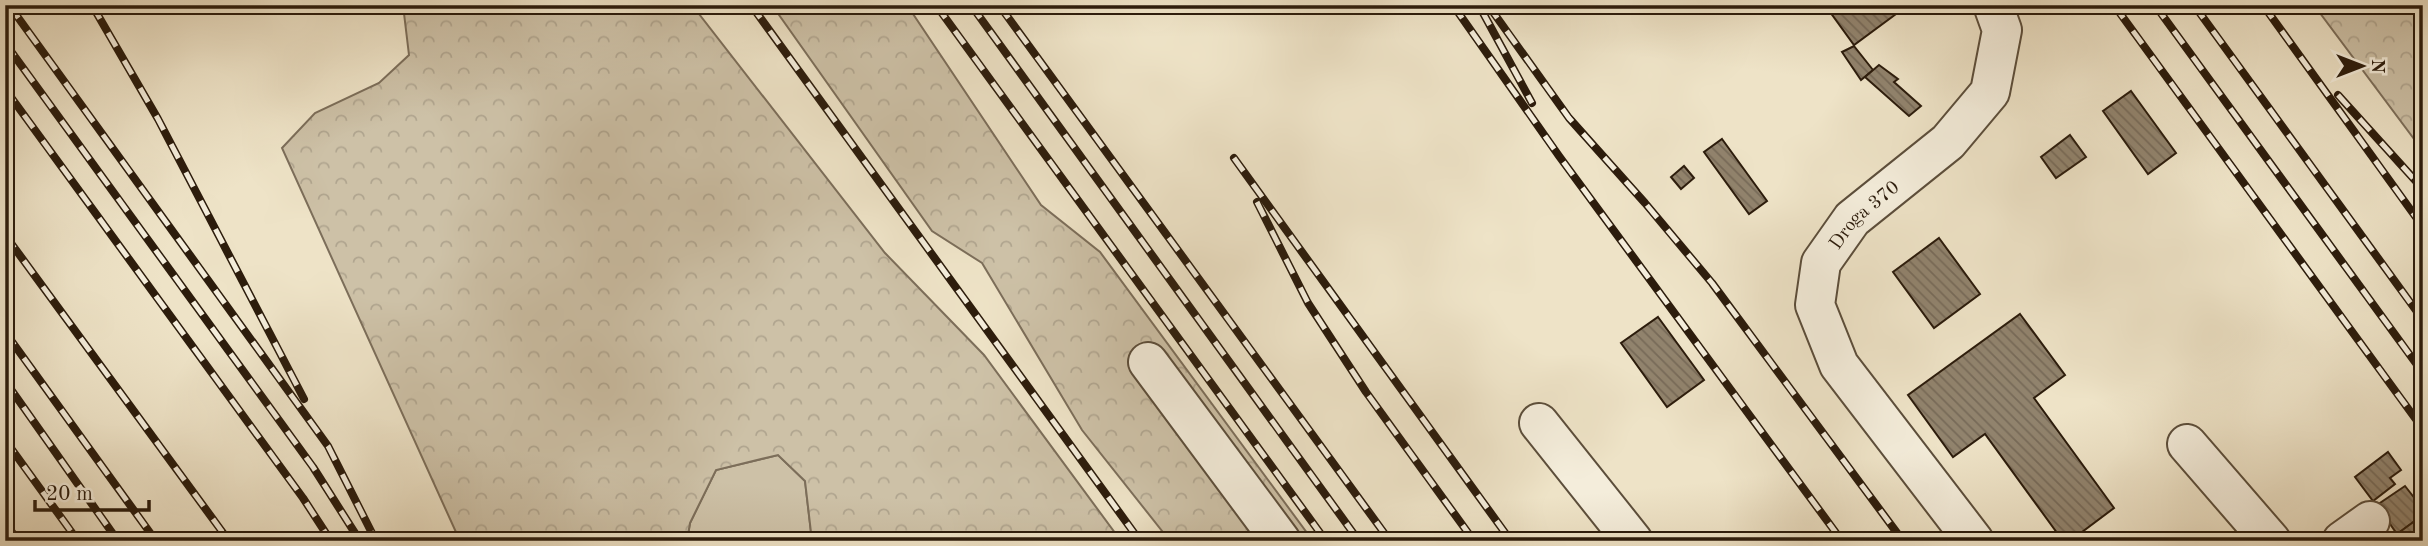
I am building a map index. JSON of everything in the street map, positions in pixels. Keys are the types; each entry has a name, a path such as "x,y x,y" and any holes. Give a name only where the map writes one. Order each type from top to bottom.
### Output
{"lane":[{"name":"Droga 370","path":"1974,541 1839,365 1815,305 1821,263 1852,219 1948,142 1990,92 2001,30 1993,5"},
{"path":"1148,362 1281,541"},
{"path":"1539,423 1633,541"},
{"path":"2187,444 2272,541"}],"green space":[{"path":"403,5 692,5 885,253 984,355 1121,541 812,541 805,481 778,455 716,470 690,523 687,541 524,541 520,534 484,533 460,541 282,148 315,113 379,83 409,55"},
{"path":"772,5 907,5 1041,205 1100,252 1313,541 1170,541 1082,430 982,263 932,231"},
{"path":"2314,5 2423,5 2423,151"},
{"path":"778,455 805,481 812,541 687,541 690,523 716,470"}],"building":[{"path":"1825,5 1890,5 1896,14 1854,45"},
{"path":"1854,46 1873,70 1861,80 1842,52"},
{"path":"1879,65 1898,79 1894,82 1921,106 1909,116 1865,77"},
{"path":"2131,91 2176,153 2148,174 2103,111"},
{"path":"2070,135 2086,157 2056,178 2041,157"},
{"path":"1722,139 1767,201 1749,214 1704,152"},
{"path":"1684,166 1694,178 1681,189 1671,177"},
{"path":"1939,238 1980,294 1934,328 1893,272"},
{"path":"2020,314 2065,375 2034,398 2114,508 2070,541 2063,541 1985,434 1953,457 1908,395"},
{"path":"1658,317 1704,380 1667,407 1621,343"},
{"path":"2388,452 2401,470 2390,478 2395,484 2373,501 2355,477"},
{"path":"2405,486 2423,509 2423,515 2397,534 2377,505"},
{"path":"2423,515 2423,541 2388,541 2397,534"}],"railway":[{"path":"9,5 328,446 376,541"},
{"path":"92,5 158,119 304,399"},
{"path":"751,5 1140,541"},
{"path":"936,5 1326,541"},
{"path":"971,5 1359,541"},
{"path":"999,5 1390,541"},
{"path":"1453,5 1559,156 1842,541"},
{"path":"1488,5 1569,118 1712,283 1903,541"},
{"path":"2114,5 2423,429"},
{"path":"2155,5 2423,373"},
{"path":"2194,5 2423,320"},
{"path":"2263,5 2423,227"},
{"path":"1482,11 1532,103"},
{"path":"5,43 313,467 360,541"},
{"path":"5,89 303,498 331,541"},
{"path":"2338,95 2423,189"},
{"path":"1234,158 1511,541"},
{"path":"1257,202 1308,303 1366,392 1474,541"},
{"path":"5,235 229,541"},
{"path":"5,332 156,541"},
{"path":"5,381 118,541"},
{"path":"5,440 78,541"},
{"path":"5,522 18,541"}]}
